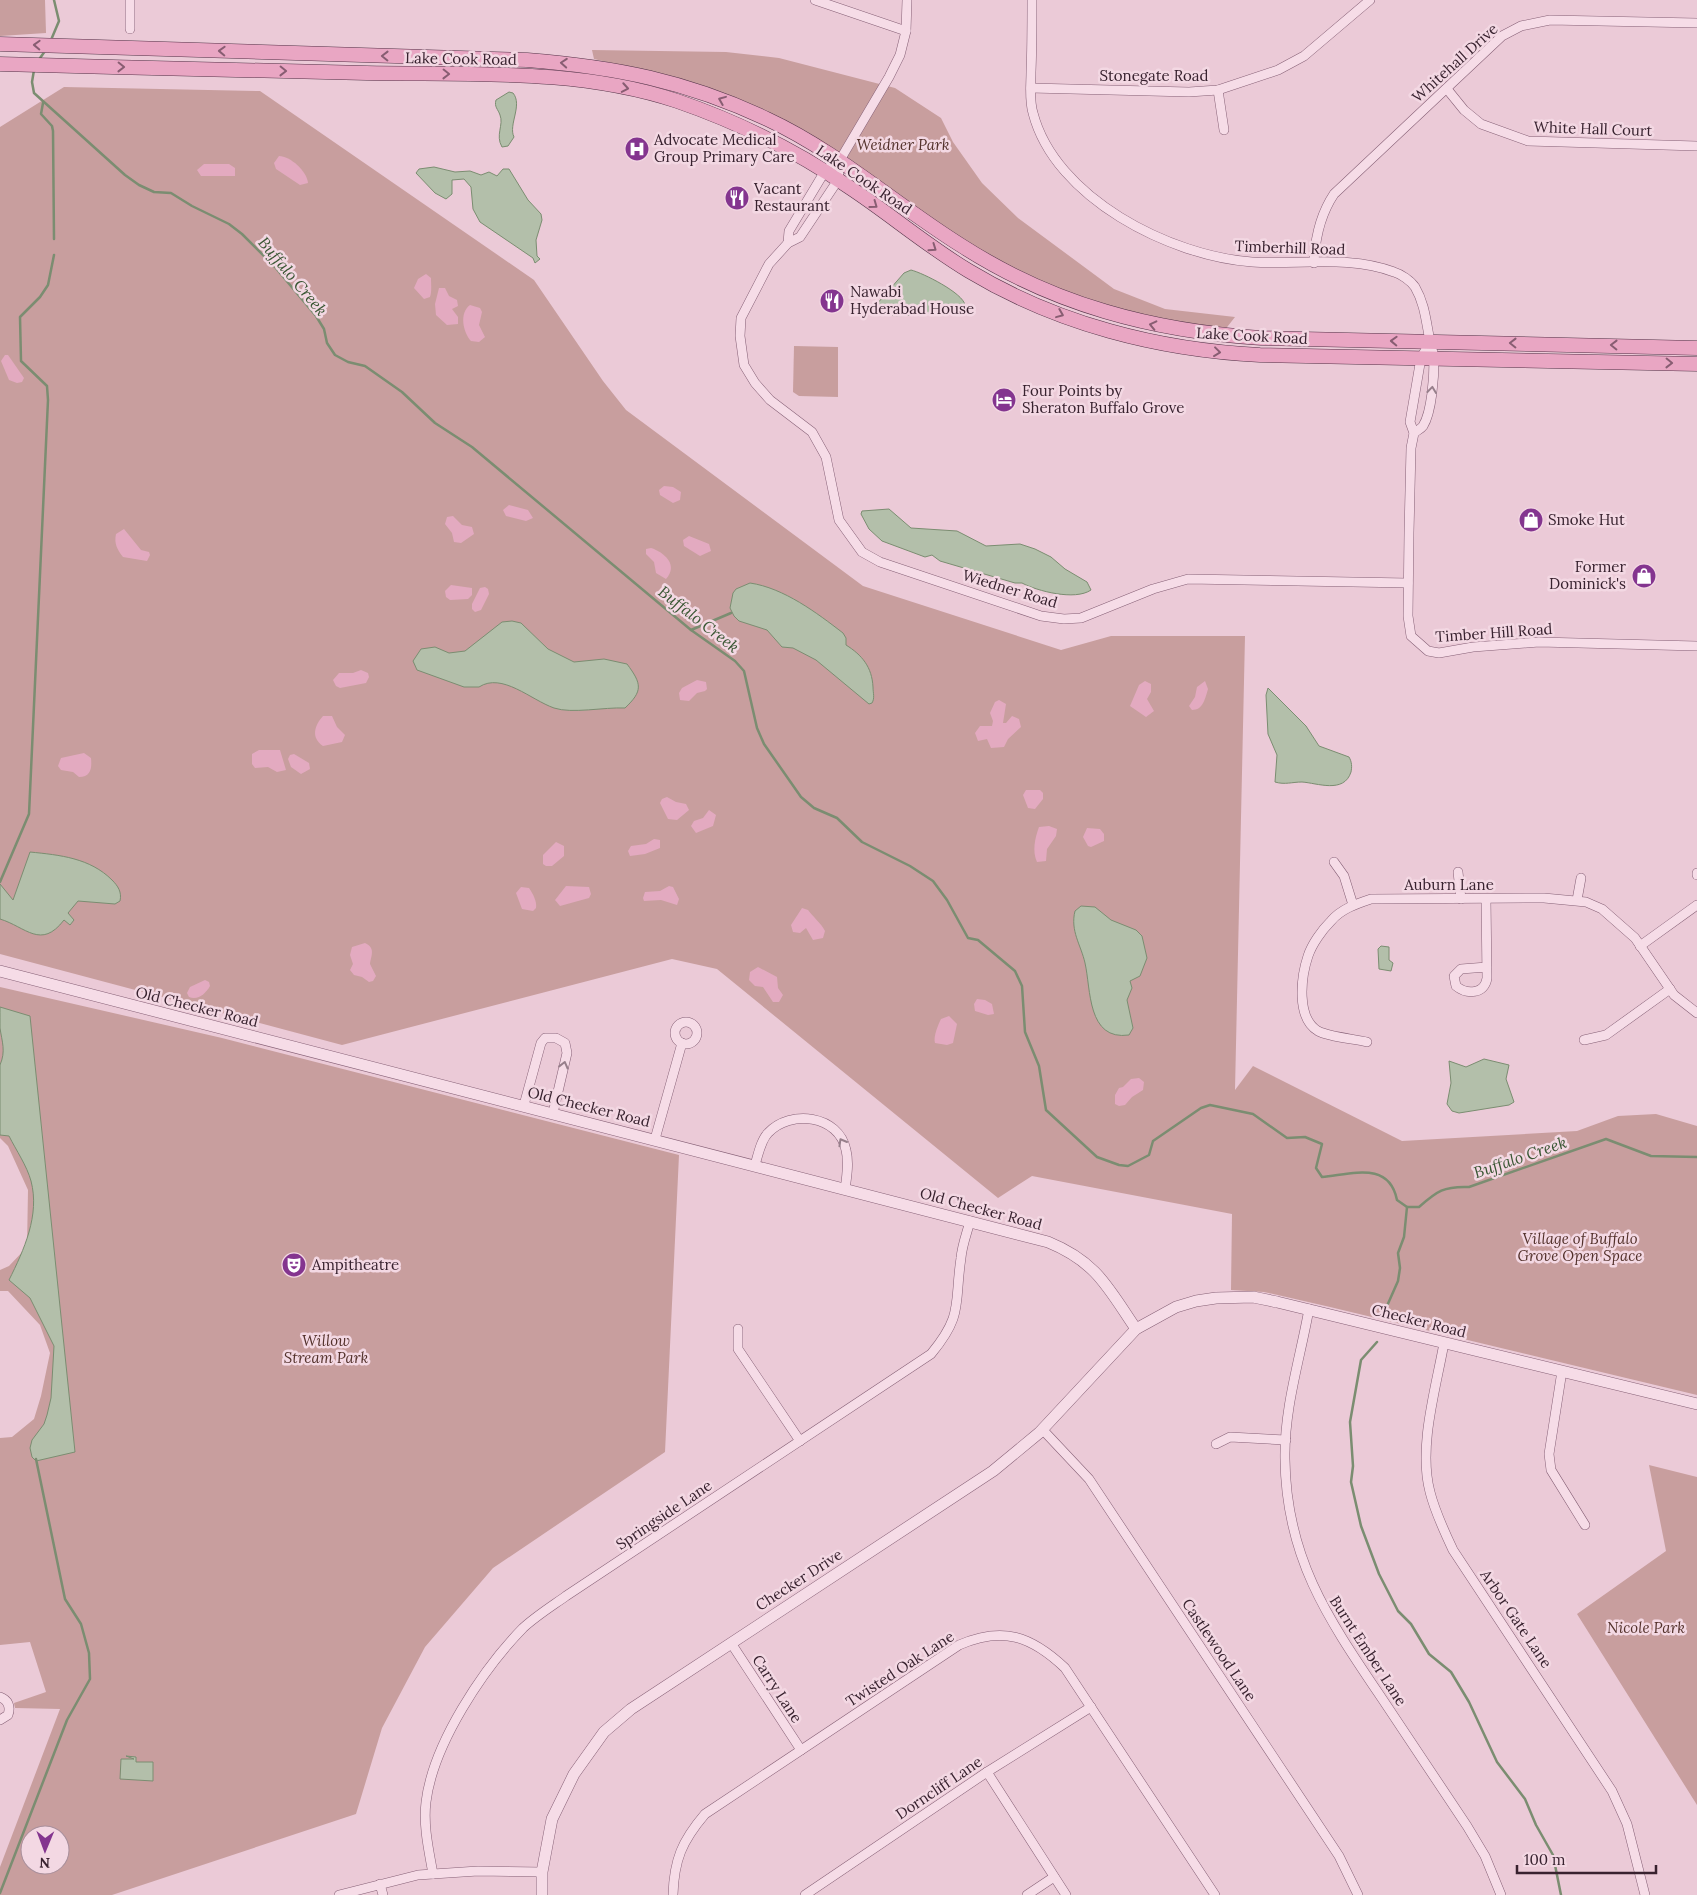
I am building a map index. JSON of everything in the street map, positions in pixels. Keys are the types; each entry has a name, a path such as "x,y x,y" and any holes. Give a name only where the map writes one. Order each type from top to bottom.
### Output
{"main road":[{"name":"Lake Cook Road","path":"0,44 527,60 586,65 636,73 695,89 767,118 840,160 962,246 1012,275 1058,296 1116,316 1168,328 1218,335 1697,348"},
{"name":"Lake Cook Road","path":"0,64 498,75 584,81 637,91 712,114 786,148 825,171 972,273 1031,303 1093,327 1218,353 1697,364"}],"street":[{"path":"130,0 130,29"},
{"path":"815,0 906,31"},
{"path":"788,243 789,231 825,171 840,160 900,55 906,31 907,0"},
{"name":"Timberhill Road","path":"1032,0 1032,111 1037,126 1058,163 1087,192 1121,218 1164,241 1199,253 1242,261 1376,265 1397,273 1414,285 1423,305 1430,342"},
{"name":"Stonegate Road","path":"1031,88 1189,92 1218,90 1278,70 1304,56 1370,0"},
{"name":"Whitehall Drive","path":"1314,263 1315,246 1321,220 1334,194 1502,36 1521,26 1550,20 1697,24"},
{"name":"White Hall Court","path":"1447,89 1464,110 1481,124 1528,141 1697,146"},
{"path":"1218,90 1224,130"},
{"path":"838,180 840,160"},
{"name":"Wiedner Road","path":"838,180 800,237 788,243 769,264 741,318 740,336 744,365 755,383 770,400 812,432 826,457 839,520 849,537 862,552 880,562 1041,616 1064,619 1081,618 1153,589 1188,579 1408,583"},
{"name":"Timber Hill Road","path":"1430,342 1428,358 1410,422 1414,433 1411,448 1408,583 1409,630 1411,636 1428,651 1439,653 1473,647 1539,642 1697,646"},
{"name":"Timber Hill Road","path":"1414,433 1423,426 1432,394 1428,358 1430,342"},
{"path":"1334,862 1344,876 1353,905"},
{"path":"1458,872 1461,899"},
{"path":"1577,900 1581,878"},
{"path":"1486,899 1487,967"},
{"name":"Auburn Lane","path":"1367,1042 1319,1032 1310,1024 1303,1004 1302,982 1308,956 1332,919 1353,905 1371,900 1577,900 1602,909 1615,919 1640,946 1674,995 1697,1013"},
{"path":"1640,946 1697,905"},
{"name":"Old Checker Road","path":"0,972 553,1112 1048,1242 1075,1255 1096,1271 1136,1329"},
{"path":"1584,1040 1606,1035 1670,989"},
{"path":"524,1105 541,1044 546,1038 556,1038 565,1043 567,1053 553,1112"},
{"path":"655,1139 682,1043"},
{"path":"754,1165 766,1134 778,1124 806,1117 818,1120 841,1137 846,1150 846,1189"},
{"name":"Springside Lane","path":"433,1874 425,1823 430,1781 452,1728 473,1689 502,1652 524,1627 566,1596 925,1359 947,1335 956,1311 960,1258 970,1220"},
{"name":"Checker Road","path":"1136,1329 1176,1307 1216,1298 1253,1297 1697,1404"},
{"name":"Burnt Ember Lane","path":"1309,1310 1290,1398 1286,1440 1288,1500 1305,1570 1332,1624 1467,1826 1485,1856 1502,1895"},
{"name":"Checker Drive","path":"542,1895 542,1872 552,1819 574,1774 604,1732 631,1708 993,1471 1042,1429 1136,1329"},
{"path":"738,1330 738,1349 800,1441"},
{"name":"Arbor Gate Lane","path":"1444,1343 1428,1431 1427,1470 1429,1491 1442,1528 1454,1550 1612,1791 1626,1824 1644,1895"},
{"path":"1562,1371 1549,1454 1551,1470 1585,1525"},
{"name":"Castlewood Lane","path":"1042,1429 1089,1479 1339,1856 1358,1895"},
{"path":"1216,1444 1230,1437 1286,1440"},
{"name":"Twisted Oak Lane","path":"673,1895 677,1857 689,1833 705,1814 959,1645 978,1637 995,1635 1015,1636 1033,1643 1050,1654 1065,1668 1215,1895"},
{"name":"Carry Lane","path":"730,1643 801,1750"},
{"path":"0,1697 7,1701 10,1707 8,1715 0,1720"},
{"name":"Dorncliff Lane","path":"805,1895 987,1772 1091,1707"},
{"path":"987,1772 1066,1895"},
{"path":"338,1895 418,1875 478,1872 542,1872"},
{"path":"1027,1895 1054,1877"},
{"path":"380,1884 383,1895"}],"green space":[{"path":"0,0 45,0 46,33 0,36"},
{"name":"Weidner Park","path":"592,50 726,52 779,58 895,88 941,118 953,142 982,183 1018,218 1114,289 1165,309 1235,317 1224,331 1194,327 1089,301 1007,267 942,226 861,169 667,76 594,59"},
{"name":"Village of Buffalo Grove Open Space","path":"64,87 260,91 534,280 603,381 626,410 863,586 1061,650 1111,636 1245,636 1235,1090 1253,1066 1402,1141 1577,1131 1618,1116 1656,1114 1697,1126 1697,1395 1264,1292 1231,1290 1232,1214 1032,1176 998,1198 717,969 672,959 342,1045 0,954 0,127"},
{"path":"794,346 838,347 838,397 799,396 793,392"},
{"name":"Willow Stream Park","path":"0,987 222,1038 679,1155 665,1452 493,1568 425,1647 382,1728 356,1814 112,1895 0,1895 0,1867 60,1709 15,1708 14,1703 46,1692 30,1642 0,1645 0,1438 12,1437 34,1419 50,1353 40,1325 8,1291 0,1291 0,1270 9,1266 27,1247 28,1190 8,1146 0,1138"},
{"name":"Nicole Park","path":"1649,1465 1697,1477 1697,1805 1577,1614 1666,1551"}],"sand":[{"path":"279,156 293,161 305,174 308,183 300,185 276,169 274,163"},
{"path":"204,164 229,164 235,168 235,176 201,176 197,170"},
{"path":"426,274 431,278 431,290 430,297 424,299 414,288 418,279"},
{"path":"439,288 445,288 449,296 457,300 458,306 452,309 458,317 458,324 447,325 436,315 435,304"},
{"path":"470,305 480,308 482,312 479,325 485,337 479,342 471,341 464,328 464,313"},
{"path":"5,355 8,355 24,378 22,382 17,383 9,380 1,361"},
{"path":"664,486 673,487 681,492 680,500 673,503 660,495 659,490"},
{"path":"509,505 528,510 533,518 526,521 506,516 503,510"},
{"path":"453,516 462,525 472,527 474,534 461,543 454,542 452,533 445,524 447,517"},
{"path":"124,529 141,550 149,552 150,555 147,561 123,557 116,546 115,538 116,534"},
{"path":"689,536 709,544 711,551 700,556 684,546 683,540"},
{"path":"651,548 665,556 670,564 670,574 666,579 656,573 654,562 646,554 646,549"},
{"path":"451,585 472,588 472,595 468,599 450,600 446,597 445,591"},
{"path":"485,587 488,589 489,594 481,610 475,612 472,609 472,604 480,588"},
{"path":"361,670 368,673 369,677 366,683 340,688 336,686 333,680 339,673 353,673"},
{"path":"697,680 706,682 707,689 697,693 689,701 680,700 679,693 682,688"},
{"path":"1145,681 1151,684 1151,692 1147,699 1154,711 1146,717 1130,706 1139,685"},
{"path":"1205,681 1208,689 1205,700 1199,708 1192,710 1189,706 1195,697 1197,687"},
{"path":"999,700 1006,704 1003,723 1006,723 1012,716 1019,719 1021,727 1008,739 1004,747 991,748 987,739 978,741 975,733 980,726 992,726 993,721 990,713 995,702"},
{"path":"323,716 332,716 337,727 345,735 342,742 323,746 319,743 315,732"},
{"path":"259,750 280,750 286,770 277,772 268,767 255,768 252,764 252,754"},
{"path":"84,753 91,758 91,768 88,774 83,777 79,777 73,772 61,770 58,766 61,758"},
{"path":"294,754 309,763 310,769 301,774 291,767 288,759 290,755"},
{"path":"1026,790 1040,790 1043,793 1043,799 1035,809 1028,808 1023,795"},
{"path":"667,797 676,802 686,804 689,810 677,820 668,819 660,803 662,799"},
{"path":"709,810 716,815 713,826 696,833 691,826 694,821 703,818"},
{"path":"1049,826 1057,829 1056,836 1047,849 1046,861 1037,862 1034,849 1039,827"},
{"path":"1087,828 1100,829 1104,834 1104,841 1091,847 1088,846 1083,837"},
{"path":"654,839 660,840 660,848 645,854 630,856 628,851 631,846 646,844"},
{"path":"556,842 564,846 564,856 552,866 546,866 543,864 543,855"},
{"path":"566,886 589,887 591,894 589,898 560,906 555,900"},
{"path":"669,886 673,887 679,899 677,905 661,900 644,901 645,892 660,891"},
{"path":"521,887 529,888 533,895 536,908 533,911 522,909 516,893"},
{"path":"802,908 808,910 823,928 825,931 823,938 813,940 806,928 800,933 793,932 791,925"},
{"path":"365,943 372,950 370,964 376,976 373,981 369,982 362,977 354,975 350,970 353,964 350,955 352,947"},
{"path":"758,967 777,977 778,988 783,995 779,1002 773,1002 763,987 755,986 749,980 750,972"},
{"path":"205,980 209,982 210,986 206,991 199,997 189,997 187,993 190,987"},
{"path":"977,999 985,1000 992,1004 994,1014 988,1015 975,1011 974,1004"},
{"path":"949,1016 957,1024 953,1043 947,1045 935,1043 935,1034 941,1019"},
{"path":"1139,1078 1144,1082 1143,1090 1132,1097 1125,1105 1119,1106 1115,1104 1115,1095 1119,1088 1123,1087 1131,1079"}],"shaded area":[{"path":"509,92 513,93 517,103 513,127 514,137 508,146 502,147 499,138 501,119 496,106 496,100"},
{"path":"434,167 455,172 470,171 481,175 489,172 497,176 503,169 509,169 528,200 541,214 542,220 536,240 537,256 540,259 535,263 533,258 480,222 473,209 471,187 464,179 452,180 452,194 446,199 435,193 416,173 419,169"},
{"path":"911,270 933,279 950,289 963,300 965,305 958,308 922,314 896,316 879,313 876,305 904,273"},
{"path":"889,509 911,528 957,531 986,546 1020,544 1035,549 1051,557 1065,569 1087,582 1091,590 1076,595 1046,592 1022,583 1015,583 940,561 932,555 925,557 882,541 869,529 861,514 862,511"},
{"path":"750,583 775,590 800,602 843,633 846,638 846,645 861,657 871,673 874,697 872,703 869,704 816,660 793,648 782,647 767,630 739,621 730,608 733,593 736,589"},
{"path":"512,621 521,623 548,649 574,662 604,659 627,664 638,682 635,697 625,708 561,710 507,685 488,683 479,687 464,687 417,670 413,661 421,649 435,647 449,653 465,651 502,622"},
{"path":"1268,688 1306,726 1319,746 1349,757 1351,772 1347,779 1342,783 1330,786 1302,782 1275,782 1277,755 1268,734 1266,695"},
{"path":"30,852 63,856 94,867 116,885 120,892 120,901 115,904 78,901 68,913 74,920 70,925 64,920 56,929 48,934 33,934 0,919 0,884 13,900"},
{"path":"1081,906 1095,907 1111,920 1136,930 1142,936 1147,958 1140,976 1130,981 1132,988 1127,1000 1133,1028 1129,1035 1115,1035 1105,1030 1098,1022 1090,999 1085,963 1074,925 1075,911"},
{"path":"1381,946 1389,947 1389,960 1393,963 1391,971 1379,969 1378,949"},
{"path":"0,1007 30,1016 75,1452 36,1461 32,1457 30,1448 32,1440 44,1424 51,1398 54,1346 30,1298 9,1280 29,1232 32,1219 33,1194 27,1170 9,1136 0,1135 0,1065 3,1051"},
{"path":"1484,1059 1509,1065 1506,1079 1514,1102 1509,1105 1459,1113 1452,1111 1447,1104 1451,1083 1449,1061 1466,1067"},
{"path":"126,1756 136,1757 136,1762 153,1762 153,1781 120,1779 121,1759 134,1759"}],"waterway":[{"name":"Buffalo Creek","path":"51,40 59,21 54,0"},
{"name":"Buffalo Creek","path":"38,61 45,51"},
{"name":"Buffalo Creek","path":"34,70 32,82 34,93 125,175 139,185 154,192 171,193 192,206 229,224 242,234 275,267 316,316 324,329 327,343 335,355 348,362 365,366 402,392 435,423 472,447 691,630 735,661 744,671 757,728 764,744 801,797 814,808 837,818 862,842 910,866 933,881 947,900 968,938 978,940 1015,971 1022,986 1025,1032 1039,1066 1046,1110 1097,1157 1119,1165 1128,1166 1149,1155 1153,1141 1201,1108 1210,1105 1253,1114 1287,1138 1305,1137 1322,1144 1316,1168 1322,1177 1357,1173 1378,1175 1393,1188 1397,1200 1407,1207 1419,1207 1441,1191 1453,1187 1469,1187 1606,1139 1651,1156 1697,1157"},
{"path":"43,103 41,114 52,126 53,131 54,239"},
{"path":"0,882 29,814 48,400 47,386 21,361 20,317 40,297 48,285 54,255"},
{"path":"691,630 731,613"},
{"path":"1383,1315 1398,1281 1400,1268 1398,1253 1404,1237 1407,1207"},
{"path":"1377,1342 1361,1360 1350,1422 1353,1466 1351,1482 1361,1526 1379,1574 1398,1611 1411,1624 1429,1654 1451,1672 1469,1702 1497,1762 1525,1799 1536,1825 1553,1855 1561,1895"},
{"path":"0,1893 67,1720 90,1679 89,1653 81,1624 65,1599 36,1459"}],"place":[{"name":"Advocate Medical Group Primary Care","path":"637,149"},
{"name":"Vacant Restaurant","path":"737,198"},
{"name":"Nawabi Hyderabad House","path":"832,301"},
{"name":"Four Points by Sheraton Buffalo Grove","path":"1004,400"},
{"name":"Smoke Hut","path":"1531,520"},
{"name":"Former Dominick's","path":"1644,576"},
{"name":"Ampitheatre","path":"294,1265"}]}
